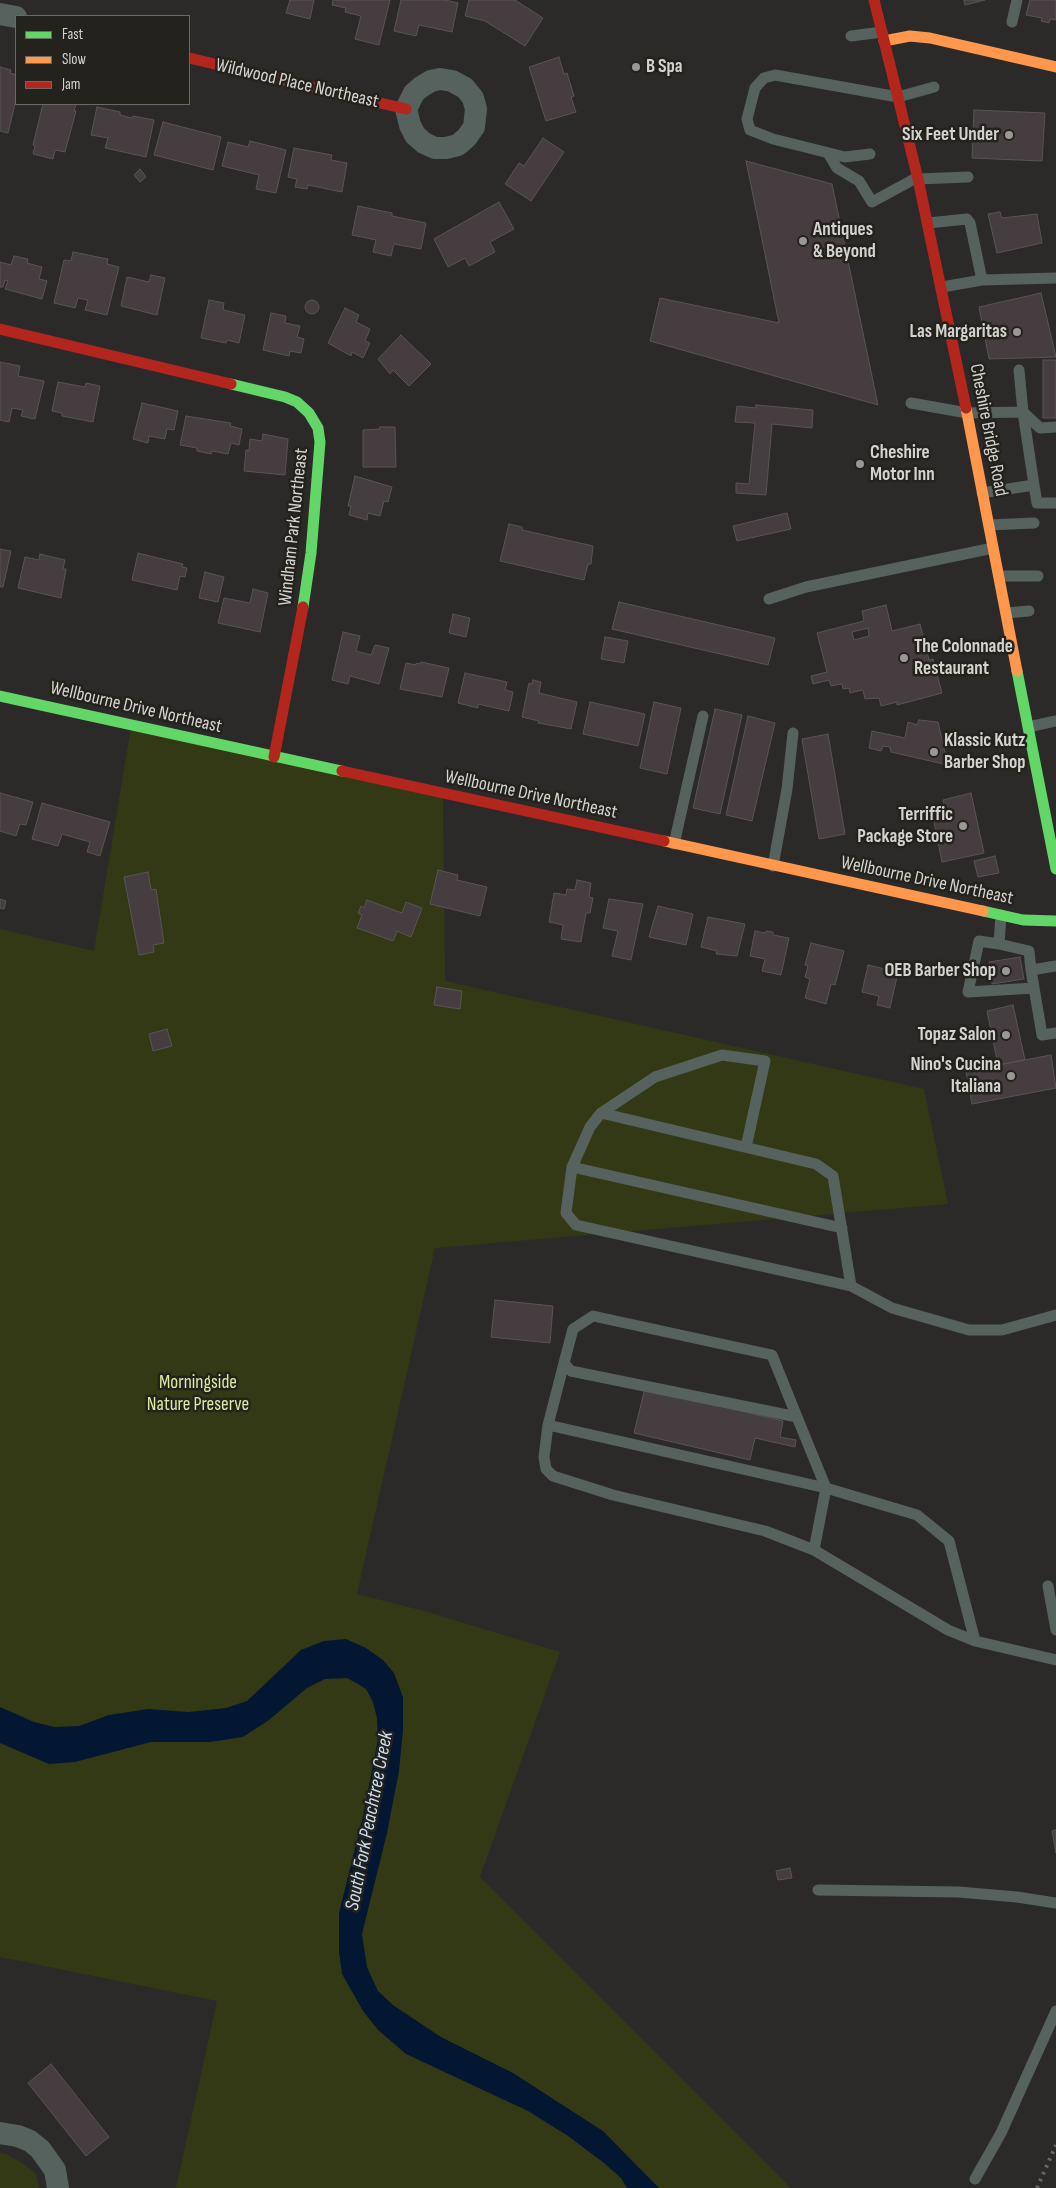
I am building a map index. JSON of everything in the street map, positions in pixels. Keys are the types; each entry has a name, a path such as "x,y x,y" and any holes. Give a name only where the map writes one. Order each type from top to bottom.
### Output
{"street":[{"name":"Cheshire Bridge Road","path":"874,0 918,178 942,288 1028,727 1044,786 1053,837 1056,869"},
{"path":"0,14 15,18"},
{"path":"883,36 930,38 1056,67"},
{"name":"Wildwood Place Northeast","path":"190,58 406,109"},
{"name":"Windham Park Northeast","path":"0,329 285,397 298,402 309,413 318,428 320,442 311,553 302,616 274,757"},
{"name":"Wellbourne Drive Northeast","path":"0,696 1023,920 1056,921"},
{"path":"0,2133 18,2136 30,2141 40,2149 55,2170 58,2188"}],"lane":[{"path":"1012,22 1017,0"},
{"path":"851,36 883,36"},
{"path":"870,154 845,157 773,139 750,130 747,119 755,88 764,78 775,75 898,97 934,87"},
{"path":"828,153 837,168 859,181 872,202 918,178 968,177"},
{"path":"928,223 967,219 970,223 982,280"},
{"path":"942,288 982,280 1056,278"},
{"path":"1019,370 1023,412 1037,503 1056,503"},
{"path":"911,403 967,413 1023,412 1040,428 1056,427"},
{"path":"982,493 1034,485"},
{"path":"989,525 1034,523"},
{"path":"769,599 806,587 993,548"},
{"path":"999,576 1038,576"},
{"path":"1006,612 1029,611"},
{"path":"674,844 703,716"},
{"path":"1028,727 1056,721"},
{"path":"773,866 787,789 793,733"},
{"path":"999,944 1001,915"},
{"path":"1034,988 968,992 978,941 1029,951 1042,1035 1056,1033"},
{"path":"1031,970 1056,966"},
{"path":"746,1147 765,1062 722,1055 655,1077 601,1113 590,1127 572,1167 566,1213 576,1225 851,1286 892,1308 969,1330 1002,1330 1056,1315"},
{"path":"601,1113 816,1164 833,1176 851,1286"},
{"path":"572,1167 842,1228"},
{"path":"814,1550 826,1488 772,1355 593,1316 573,1329 548,1425 544,1457 546,1469 553,1476 613,1494 765,1531 814,1550 948,1630 975,1641 1056,1660"},
{"path":"564,1363 571,1372 798,1417"},
{"path":"548,1425 826,1488 916,1515 949,1541 975,1641"},
{"path":"1048,1586 1056,1630"},
{"path":"818,1890 959,1892 1017,1897 1056,1903"},
{"path":"975,2179 1001,2133 1056,2010"}],"green space":[{"name":"Morningside Nature Preserve","path":"131,727 443,797 445,981 924,1089 948,1204 435,1248 357,1594 424,1611 560,1652 480,1877 791,2188 176,2188 217,2001 0,1957 0,929 94,951"},
{"path":"0,2153 6,2154 22,2163 36,2174 39,2188 0,2188"}],"water":[{"name":"South Fork Peachtree Creek","path":"346,1639 366,1648 383,1660 394,1673 403,1697 403,1731 399,1771 387,1833 362,1934 367,1967 378,1991 393,2005 441,2037 513,2073 603,2131 659,2188 627,2188 621,2178 604,2163 568,2136 528,2111 406,2054 378,2030 363,2011 342,1974 339,1952 339,1913 363,1816 378,1739 377,1718 373,1702 366,1689 347,1678 325,1679 307,1688 269,1720 243,1737 210,1742 151,1742 75,1762 49,1764 0,1743 0,1707 34,1722 55,1727 79,1726 109,1715 148,1709 188,1712 226,1708 247,1701 301,1650 324,1641"}],"building":[{"path":"290,0 314,0 310,19 286,13"},
{"path":"333,0 390,0 379,45 355,39 361,16 345,12 346,8 332,5"},
{"path":"401,0 445,0 458,3 452,32 419,25 416,36 394,31"},
{"path":"469,0 515,0 543,18 525,46 485,21 465,16"},
{"path":"964,0 985,0 965,5"},
{"path":"1030,0 1056,0 1056,20 1050,19 1049,23 1041,21 1042,18 1026,15"},
{"path":"559,57 564,74 567,73 574,96 571,97 576,112 546,121 529,67"},
{"path":"0,67 11,70 10,73 15,75 15,104 8,133 0,131"},
{"path":"43,105 76,105 74,111 76,111 65,152 55,150 53,159 33,154 35,146 33,145"},
{"path":"97,107 120,112 120,115 132,118 133,116 154,120 146,157 105,148 108,138 91,135"},
{"name":"Six Feet Under","path":"974,110 1045,113 1042,161 972,158"},
{"path":"163,122 221,137 213,170 154,155"},
{"path":"543,138 564,152 531,201 505,184 519,163 524,166"},
{"path":"250,141 286,150 276,193 256,189 259,175 222,166 228,142 248,147"},
{"path":"294,148 332,155 331,160 347,163 342,192 308,185 307,189 295,187 297,179 288,177"},
{"name":"Antiques & Beyond","path":"746,161 832,184 878,405 650,341 660,298 779,323"},
{"path":"140,169 146,177 140,182 134,175"},
{"path":"499,202 514,229 490,242 495,252 469,266 465,258 448,267 434,239"},
{"path":"358,206 426,223 421,249 394,244 391,256 373,252 376,240 352,235"},
{"path":"1000,212 1002,218 1037,214 1042,243 997,253 988,214"},
{"path":"73,252 108,259 107,264 119,267 107,315 85,310 88,300 78,298 75,308 54,303 64,260 71,261"},
{"path":"14,256 28,259 27,263 42,267 39,279 47,281 42,299 5,289 8,281 5,280 3,287 0,287 0,262 11,265"},
{"path":"151,275 165,278 157,315 121,306 127,277 149,282"},
{"name":"Las Margaritas","path":"1041,293 1056,357 989,359 979,307"},
{"path":"209,300 224,303 223,310 245,315 239,343 227,340 226,343 201,338"},
{"path":"312,300 317,302 319,307 317,312 312,314 307,312 305,307 307,302"},
{"path":"345,308 359,315 356,322 370,329 365,341 370,343 363,358 352,352 351,356 328,343"},
{"path":"271,313 286,316 285,323 300,326 297,337 304,339 301,353 290,351 289,356 263,350"},
{"path":"401,335 431,364 409,386 393,370 390,374 378,359"},
{"path":"1043,360 1056,360 1056,418 1043,418"},
{"path":"0,362 20,366 18,376 44,381 35,419 21,416 23,410 12,408 9,422 0,420"},
{"path":"58,382 85,387 86,383 100,386 93,422 62,416 62,413 52,411"},
{"path":"142,403 178,411 174,430 167,429 165,439 149,436 148,443 133,439"},
{"path":"756,405 813,410 812,428 772,424 766,495 736,493 736,483 749,484 755,423 735,422 737,406 756,408"},
{"path":"186,416 231,423 230,426 242,429 239,445 231,443 228,454 212,451 211,454 197,451 197,448 180,445"},
{"path":"380,427 395,427 396,467 363,467 363,430 380,429"},
{"path":"263,434 288,439 285,475 244,471 246,450 249,451 250,439 262,441"},
{"path":"355,476 392,487 388,502 384,501 380,516 368,513 367,520 349,515 351,506 348,506"},
{"path":"787,513 791,529 737,541 733,526"},
{"path":"509,524 522,527 522,530 593,546 591,564 588,564 584,580 500,561"},
{"path":"0,549 11,551 3,587 0,587"},
{"path":"138,553 183,564 182,567 187,568 185,577 180,576 177,590 132,580"},
{"path":"40,554 65,560 63,569 66,569 61,598 18,588 25,557 39,560"},
{"path":"205,572 224,577 218,602 199,598"},
{"path":"253,589 268,593 260,632 218,623 224,598 250,603"},
{"path":"619,602 775,638 768,665 612,629"},
{"path":"886,605 892,631 920,624 929,660 933,659 942,693 897,705 897,702 881,706 879,698 865,699 863,690 850,693 849,688 843,689 842,684 831,686 829,680 813,684 811,676 827,672 817,633 864,621 862,611","holes":["868,628 869,636 854,640 852,632"]},
{"path":"453,614 470,618 466,637 449,633"},
{"path":"343,632 360,636 356,651 371,655 375,645 389,648 379,684 350,676 348,684 332,680"},
{"path":"605,637 628,641 624,663 601,659"},
{"path":"421,662 449,668 442,697 400,689 406,663 416,665 416,663 421,664"},
{"path":"465,673 507,682 505,690 513,692 509,711 478,704 478,708 458,703"},
{"path":"533,680 541,682 539,693 577,702 571,729 538,723 539,721 522,717 529,683 532,684"},
{"path":"590,702 645,714 638,746 583,734"},
{"path":"654,702 681,708 667,774 640,768"},
{"path":"715,709 742,715 720,814 693,808"},
{"path":"748,716 775,723 752,821 726,815"},
{"path":"919,720 938,722 948,765 891,752 890,747 883,746 881,751 869,748 872,731 905,738 908,722 917,725"},
{"path":"828,734 845,834 819,839 802,739"},
{"path":"0,793 33,802 26,825 20,824 16,836 0,831"},
{"path":"971,793 984,853 942,862 932,812 945,809 943,800"},
{"path":"42,803 110,822 100,856 87,852 90,842 62,834 58,846 32,839"},
{"path":"995,856 999,873 978,877 974,861"},
{"path":"438,870 458,875 457,880 487,887 480,916 430,904"},
{"path":"148,872 151,890 156,889 164,943 153,945 154,952 139,955 124,877"},
{"path":"577,880 591,883 589,897 593,898 590,913 586,913 581,942 561,939 563,925 549,922 554,893 566,895 567,889 575,890"},
{"path":"0,899 6,901 4,909 0,908"},
{"path":"609,899 643,904 631,960 612,956 618,931 603,928"},
{"path":"367,900 402,913 406,902 422,908 411,937 397,931 393,941 357,928 362,915 358,913 361,906 364,908"},
{"path":"658,906 693,914 686,945 649,937"},
{"path":"708,917 745,924 737,956 716,954 717,951 701,947"},
{"path":"755,931 773,932 773,935 789,938 781,975 762,971 765,959 750,956"},
{"path":"811,943 844,951 835,985 831,984 826,1004 805,998 810,979 805,977 808,966 805,965"},
{"name":"OEB Barber Shop","path":"1020,957 1024,979 992,984 989,962"},
{"path":"868,965 898,972 890,1008 877,1005 879,996 862,992"},
{"path":"437,987 462,991 460,1009 434,1005"},
{"name":"Topaz Salon","path":"1013,1005 1025,1060 998,1065 987,1011"},
{"path":"167,1029 172,1046 153,1051 149,1034"},
{"name":"Nino's Cucina Italiana","path":"1051,1055 1056,1088 972,1104 966,1071"},
{"path":"495,1300 553,1306 550,1343 491,1337"},
{"path":"645,1388 783,1421 780,1437 796,1440 795,1447 755,1438 750,1460 634,1433"},
{"path":"1056,1830 1056,1853 1052,1831"},
{"path":"790,1868 792,1878 778,1880 776,1871"},
{"path":"51,2064 109,2137 86,2156 28,2083"}],"railway":[{"path":"1037,2188 1056,2145"}],"traffic: fast":[{"path":"231,384 285,397 297,402 309,413 318,428 320,442 311,553 303,607"},
{"path":"1017,671 1056,869"},
{"path":"0,696 342,771"},
{"path":"983,911 1023,920 1056,921"}],"traffic: slow":[{"path":"884,41 910,36 930,38 1056,67"},
{"path":"966,408 1017,671"},
{"path":"664,841 983,911"}],"traffic: jam":[{"path":"874,0 918,179 966,408"},
{"path":"190,58 406,109"},
{"path":"0,329 231,384"},
{"path":"274,757 303,607"},
{"path":"342,771 664,841"}],"place":[{"name":"B Spa","path":"636,67"},
{"name":"Six Feet Under","path":"1009,135"},
{"name":"Antiques & Beyond","path":"803,241"},
{"name":"Las Margaritas","path":"1017,332"},
{"name":"Cheshire Motor Inn","path":"860,464"},
{"name":"The Colonnade Restaurant","path":"904,658"},
{"name":"Klassic Kutz Barber Shop","path":"934,752"},
{"name":"Terriffic Package Store","path":"963,826"},
{"name":"OEB Barber Shop","path":"1006,971"},
{"name":"Topaz Salon","path":"1006,1035"},
{"name":"Nino's Cucina Italiana","path":"1011,1076"}]}
